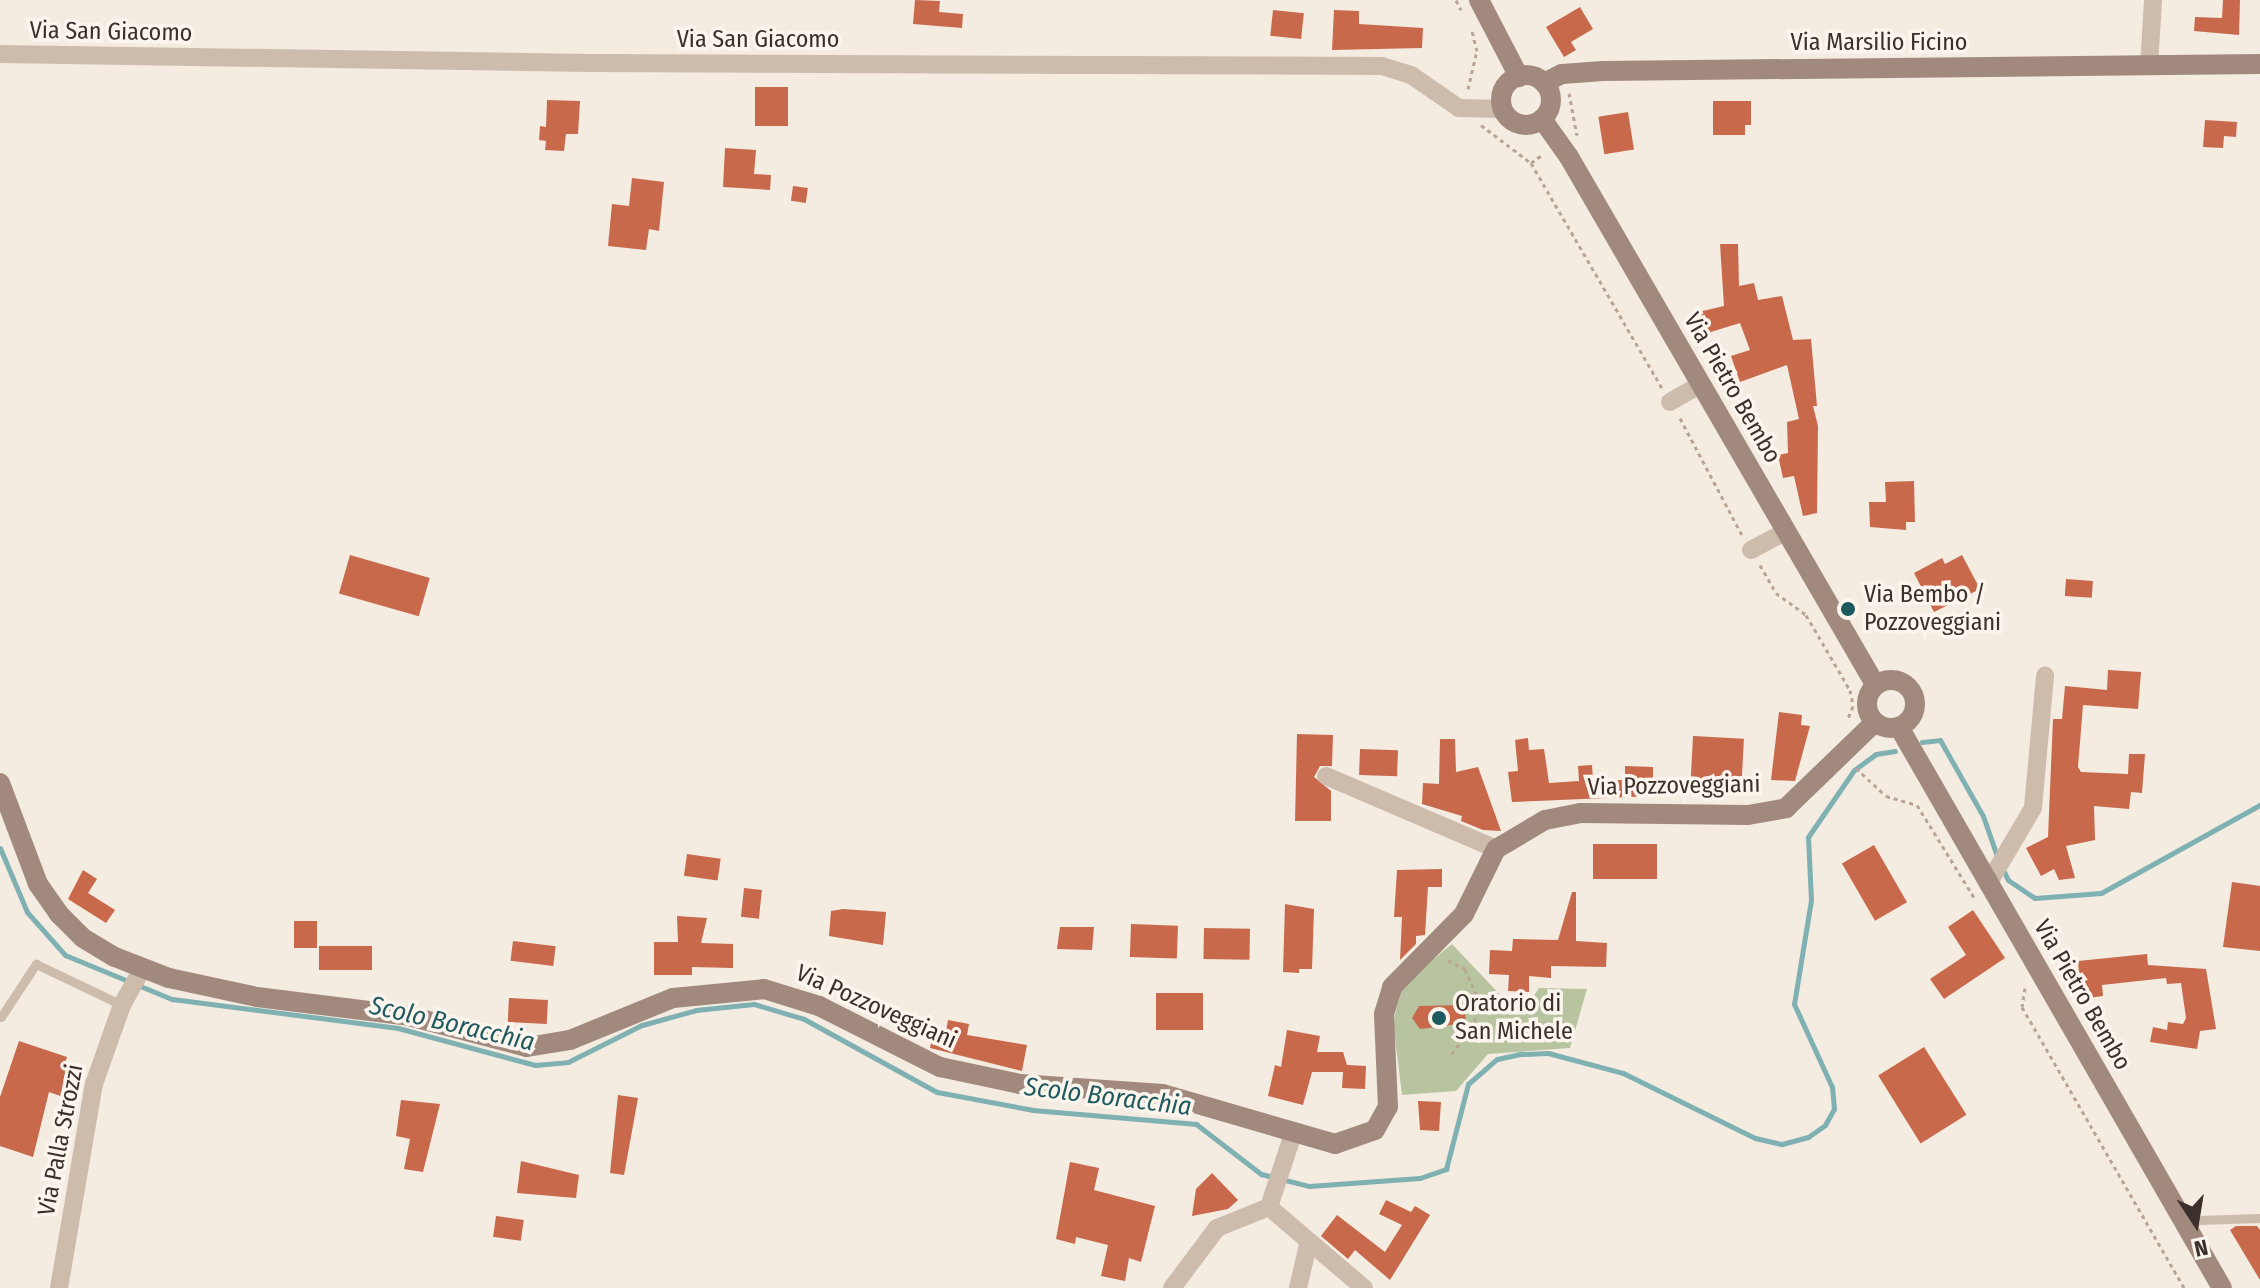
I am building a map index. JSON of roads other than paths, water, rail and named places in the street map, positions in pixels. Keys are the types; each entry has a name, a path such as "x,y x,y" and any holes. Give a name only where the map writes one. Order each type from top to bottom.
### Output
{"street":[{"path":"2149,66 2153,0"},
{"path":"1471,6 1519,77 1544,83 1551,99 1542,119 1517,123 1503,109 1502,93 1519,77"},
{"name":"Via San Giacomo","path":"0,54 590,63 1382,66 1411,75 1459,108 1503,109"},
{"name":"Via Marsilio Ficino","path":"1544,83 1574,72 1706,75 2260,64"},
{"name":"Via Pietro Bembo","path":"1542,119 1684,394 1768,541 1875,684"},
{"path":"1988,884 2033,808 2045,676"},
{"path":"1896,680 1912,693 1913,715 1899,727 1875,722 1867,699 1875,684 1896,680"},
{"name":"Via Pozzoveggiani","path":"0,783 38,884 59,914 83,938 139,976 214,990 409,1016 527,1047 570,1040 673,998 764,989 819,1006 940,1067 1020,1084 1163,1094 1290,1139 1335,1144 1375,1130 1388,1107 1384,1014 1392,987 1407,967 1431,949 1464,914 1496,849 1545,820 1581,813 1748,815 1786,808 1875,722"},
{"name":"Via Pietro Bembo","path":"1899,727 2222,1288"},
{"path":"1326,776 1496,849"},
{"name":"Via Palla Strozzi","path":"59,1288 94,1084 124,1003 139,976"},
{"path":"1172,1288 1217,1228 1270,1200 1290,1139"},
{"path":"1270,1200 1308,1245 1364,1288"},
{"path":"1298,1288 1308,1245"}],"lane":[{"path":"1,1017 36,964 124,1003"},
{"path":"2187,1228 2199,1220 2260,1218"}],"waterway":[{"name":"Scolo Boracchia","path":"1922,742 1940,740 1983,816 1998,859"},
{"name":"Scolo Boracchia","path":"0,848 27,912 65,955 172,999 398,1028 535,1065 568,1062 642,1025 696,1010 754,1004 804,1019 937,1092 1033,1110 1196,1124 1261,1174 1309,1186 1420,1178 1446,1169 1468,1084 1497,1059 1521,1054 1548,1053 1623,1073 1755,1138 1782,1144 1808,1137 1825,1125 1834,1109 1832,1087 1794,1004 1811,900 1808,837 1854,770 1876,754 1895,751"},
{"name":"Scolo Boracchia","path":"2002,868 2008,880 2035,898 2101,893 2260,805"}],"place":[{"name":"Via Bembo / Pozzoveggiani","path":"1848,609"},
{"name":"Oratorio di San Michele","path":"1439,1018"}]}
